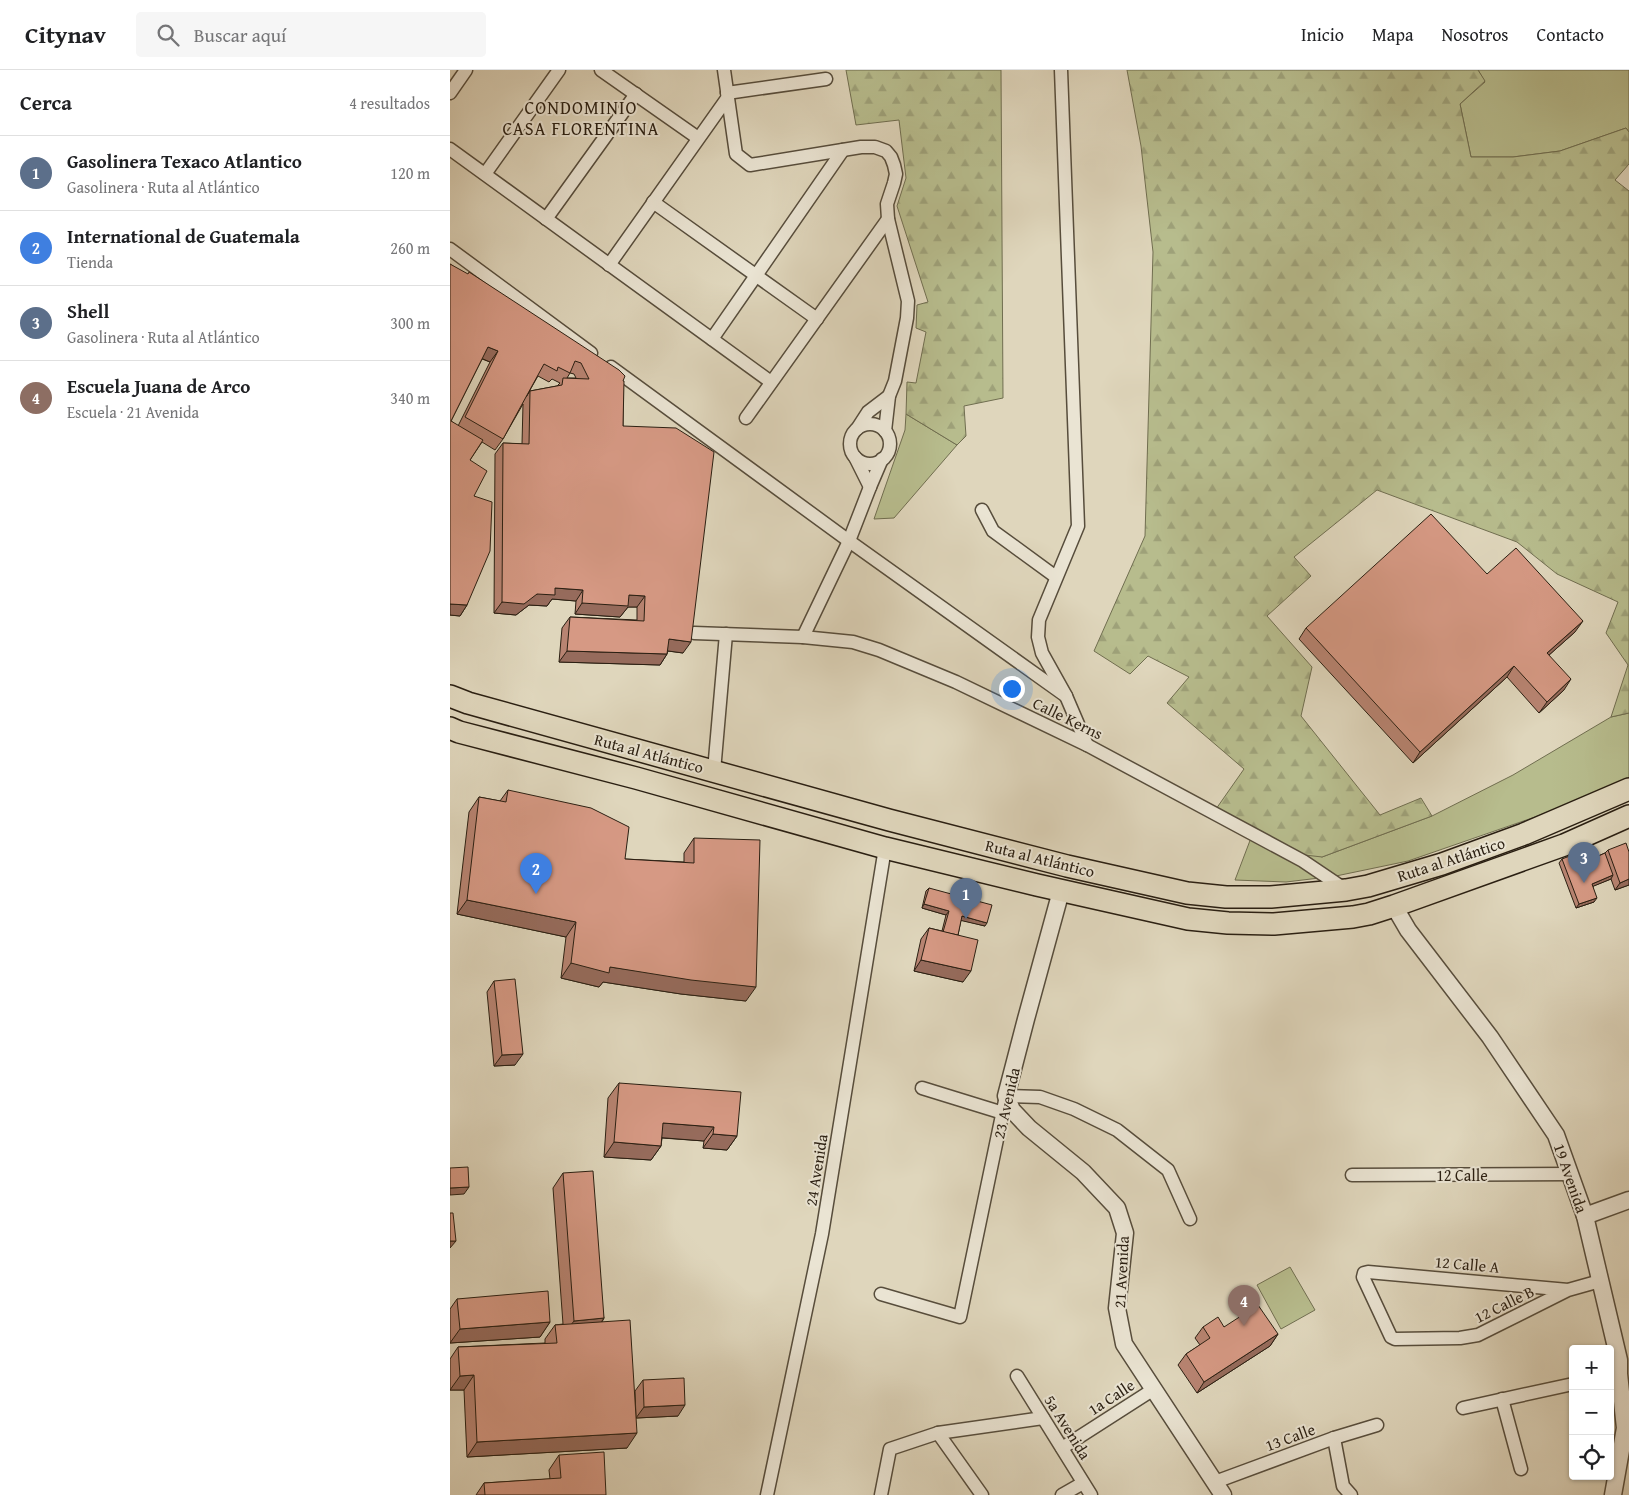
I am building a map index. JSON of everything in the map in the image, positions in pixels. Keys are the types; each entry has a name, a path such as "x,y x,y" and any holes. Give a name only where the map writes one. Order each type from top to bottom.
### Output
{"highway":[{"name":"Ruta al Atlántico","path":"450,696 468,703 908,825 1067,866 1188,893 1226,897 1271,897 1368,886 1452,861 1524,834 1629,789"},
{"name":"Ruta al Atlántico","path":"450,728 885,848 1061,891 1188,919 1228,923 1274,924 1369,914 1564,845 1629,816"}],"street":[{"path":"450,93 466,70"},
{"path":"485,174 559,70"},
{"path":"601,70 698,138"},
{"path":"724,70 736,154 750,165 861,147 875,147 886,151 891,157 896,174 887,204 888,219 908,301 907,318 895,381 889,396 885,431"},
{"path":"1061,70 1078,526 1039,620 1038,637 1042,653 1066,696 1087,745"},
{"path":"609,265 727,95 826,79"},
{"path":"546,218 636,94"},
{"path":"450,149 771,382"},
{"path":"712,339 843,150"},
{"path":"653,202 816,319"},
{"path":"746,418 888,219"},
{"path":"450,249 849,541 1066,696"},
{"path":"870,487 851,450 850,442 852,435 868,412 889,396"},
{"path":"803,637 849,541 870,487 890,446 889,438 879,426 871,424 857,429"},
{"path":"855,457 861,462 868,464 882,460"},
{"path":"982,510 993,531 1056,577"},
{"name":"Calle Kerns","path":"694,633 803,637 853,642 879,650 956,682 1087,745 1303,861 1346,890"},
{"path":"714,770 726,634"},
{"name":"24 Avenida","path":"767,1495 822,1234 885,848"},
{"name":"23 Avenida","path":"881,1294 960,1317 1006,1096 1061,891"},
{"name":"19 Avenida","path":"1394,906 1408,930 1490,1037 1556,1135 1571,1174 1585,1216 1619,1360 1615,1375 1627,1428 1613,1495"},
{"path":"922,1088 1003,1113"},
{"path":"1006,1096 1040,1096 1074,1109 1117,1130 1168,1170 1190,1219"},
{"name":"21 Avenida","path":"1006,1096 1012,1110 1029,1128 1083,1172 1117,1208 1125,1233 1117,1308 1124,1344 1219,1488"},
{"name":"12 Calle","path":"1352,1175 1571,1174"},
{"path":"1585,1216 1629,1200"},
{"name":"12 Calle A","path":"1391,1337 1363,1277 1364,1273 1568,1290"},
{"path":"1568,1290 1600,1281"},
{"name":"12 Calle B","path":"1391,1337 1395,1339 1460,1338 1478,1335 1568,1290"},
{"name":"5a Avenida","path":"1017,1376 1092,1495"},
{"path":"1463,1408 1569,1385"},
{"name":"1a Calle","path":"1062,1448 1154,1389"},
{"path":"1502,1400 1521,1469"},
{"path":"881,1495 890,1449 938,1433 1043,1418"},
{"name":"13 Calle","path":"1219,1488 1334,1438 1377,1424"},
{"path":"938,1433 982,1495"},
{"path":"1334,1438 1343,1486 1351,1495"},
{"path":"1062,1495 1083,1483"}],"green space":[{"path":"846,70 1001,70 1003,398 964,406 966,436 957,445 906,414 907,382 916,383 926,332 916,328 917,305 928,302 897,206 906,178 899,120 856,125"},
{"path":"1127,70 1478,70 1485,81 1460,104 1471,157 1513,157 1560,151 1626,128 1629,132 1629,164 1615,180 1629,191 1629,713 1611,717 1628,665 1606,633 1618,602 1557,574 1517,542 1377,490 1294,557 1311,576 1267,616 1312,667 1301,716 1380,815 1421,798 1432,816 1322,857 1305,855 1216,809 1244,769 1167,703 1189,677 1148,656 1130,674 1094,651 1145,536 1153,252 1141,146"},
{"path":"1478,70 1629,70 1629,132 1626,128 1560,151 1513,157 1471,157 1460,104 1485,82"},
{"path":"906,414 957,445 894,518 874,519 905,430"},
{"path":"1629,713 1629,779 1535,817 1408,861 1336,876 1286,882 1235,880 1254,830 1322,857 1432,816 1513,775 1611,717"},
{"path":"1290,1267 1315,1310 1281,1329 1257,1285"}],"building":[{"path":"450,264 468,274 469,272 619,370 625,376 623,381 623,426 676,428 714,452 691,642 669,639 667,654 567,651 570,617 644,621 645,596 629,595 628,606 582,603 583,590 555,588 555,595 537,594 524,604 502,602 503,443 529,444 530,391 562,385 563,378 589,379 581,363 575,361 570,373 558,367 557,371 544,364 503,439 465,417 498,351 488,347 451,421 483,440 470,460 487,471 474,496 492,502 490,551 467,605 450,604"},
{"path":"1431,514 1487,574 1516,548 1583,621 1547,653 1571,679 1547,702 1514,666 1420,752 1306,628"},
{"path":"508,790 591,808 629,827 625,859 694,863 694,838 760,840 756,987 691,980 610,967 609,973 571,963 576,922 467,900 479,797 506,802"},
{"path":"1626,843 1629,852 1629,879 1620,883 1608,850"},
{"path":"1580,852 1585,862 1605,853 1613,875 1592,884 1597,898 1579,904 1562,859"},
{"path":"929,888 992,905 987,923 962,916 958,935 943,932 949,911 924,904"},
{"path":"929,928 978,940 971,971 921,960"},
{"path":"515,979 523,1054 502,1055 494,981"},
{"path":"619,1083 741,1092 737,1136 713,1134 714,1127 663,1123 661,1146 614,1142"},
{"path":"468,1167 469,1187 450,1188 450,1168"},
{"path":"593,1171 604,1318 574,1321 563,1173"},
{"path":"450,1213 453,1213 456,1241 450,1241"},
{"path":"548,1291 550,1322 460,1329 457,1299"},
{"path":"1258,1305 1278,1334 1204,1382 1186,1354 1210,1338 1203,1327 1218,1317 1224,1327"},
{"path":"630,1320 637,1433 477,1442 474,1375 460,1376 458,1347 557,1343 555,1325"},
{"path":"684,1378 685,1405 644,1407 643,1380"},
{"path":"604,1452 606,1495 485,1495 484,1483 561,1478 559,1455"}],"place":[{"name":"Shell","path":"1584,883"},
{"name":"International de Guatemala","path":"536,894"},
{"name":"Gasolinera Texaco Atlantico","path":"966,919"},
{"name":"Escuela Juana de Arco","path":"1244,1326"}],"district":[{"name":"CONDOMINIO CASA FLORENTINA","path":"581,118"}]}
